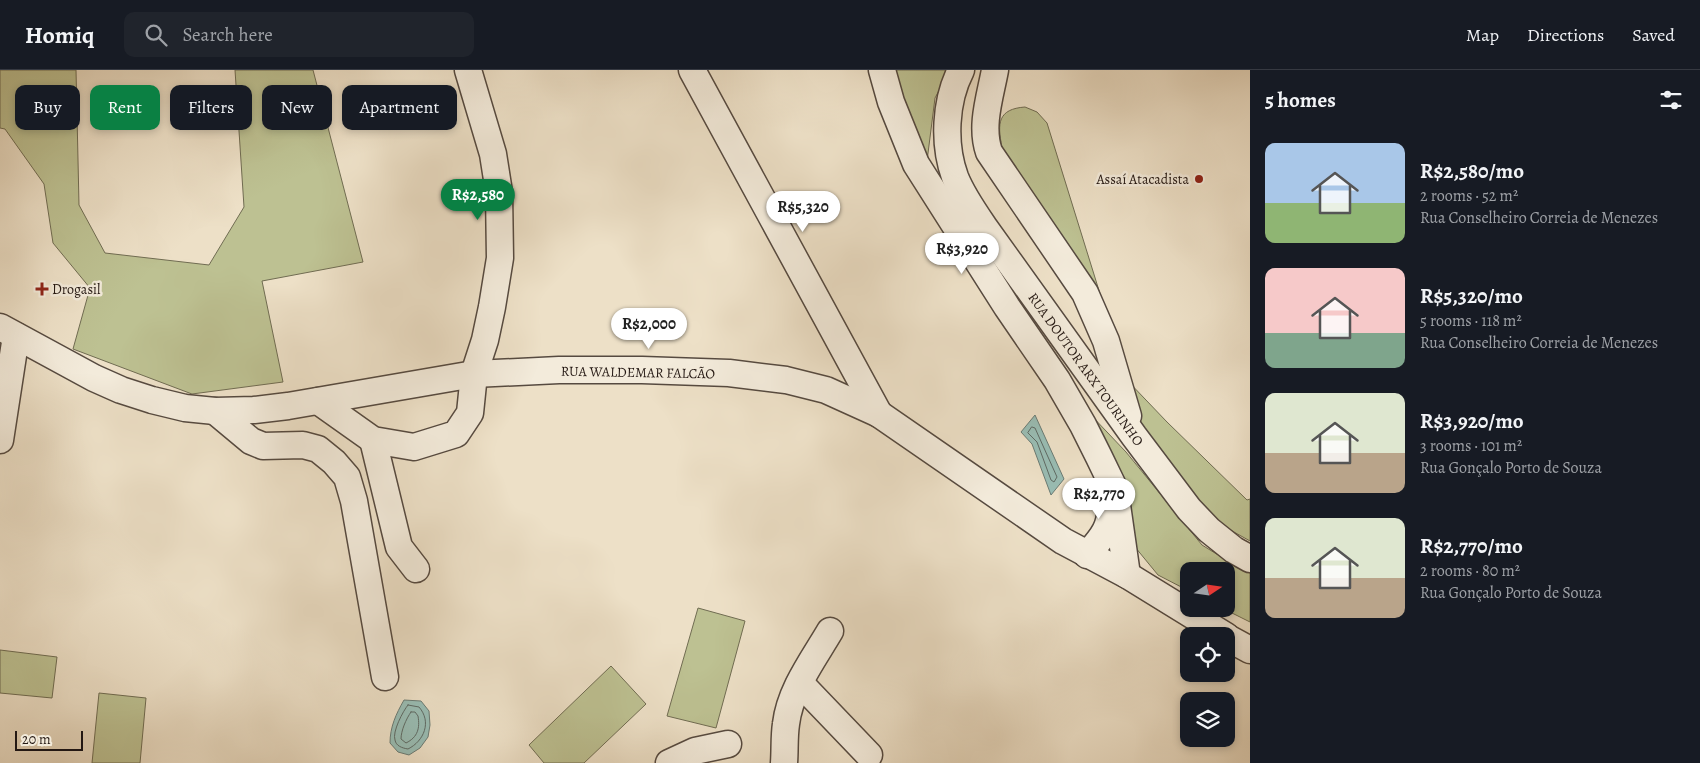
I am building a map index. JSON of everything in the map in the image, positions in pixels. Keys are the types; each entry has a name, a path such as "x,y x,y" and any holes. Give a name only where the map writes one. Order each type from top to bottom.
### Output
{"street":[{"path":"318,401 373,440 414,446 456,434 470,413 474,374 485,340 500,258 499,192 493,154 468,70"},
{"path":"692,70 879,414"},
{"path":"882,70 891,102 916,164 1002,299 1057,380 1084,425 1113,486 1128,575"},
{"name":"RUA DOUTOR ARX TOURINHO","path":"961,70 955,81 950,101 948,122 949,150 955,176 966,199 984,228 1189,509 1209,530 1234,550 1250,559"},
{"path":"995,70 984,130 989,152 1085,293 1106,341 1134,436"},
{"path":"0,440 8,331"},
{"name":"RUA WALDEMAR FALCÃO","path":"8,331 94,378 121,390 185,408 215,411 254,410 318,401 474,374 578,370 729,373 786,380 826,390 879,414 1064,542 1128,575 1239,644"},
{"path":"215,411 251,441 264,446 304,445 318,450 334,462 347,477 354,501 385,677"},
{"path":"373,440 399,547 416,569"},
{"path":"1087,555 1108,526 1110,507 1106,481 1099,457"},
{"path":"784,763 786,724 791,703 800,683 830,631"},
{"path":"800,683 869,755"},
{"path":"669,763 695,751 728,744"}],"green space":[{"path":"0,70 76,70 76,85 15,85 15,130 77,130 79,205 105,253 209,265 244,207 239,130 252,130 252,85 236,85 235,70 313,70 317,85 262,85 262,130 329,130 363,262 262,281 283,382 192,394 73,349 90,288 53,243 44,184 5,129 0,128"},
{"path":"888,70 950,70 935,98 926,169"},
{"path":"1025,107 1037,112 1047,123 1101,297 1002,147 1000,124 1002,119 1009,111"},
{"path":"1124,377 1247,500 1250,499 1250,541 1209,518 1145,434"},
{"path":"1088,412 1126,452 1202,545 1229,562 1180,562 1180,586 1158,575 1135,547"},
{"path":"1235,565 1250,573 1250,622 1235,614"},
{"path":"698,608 745,621 716,728 667,716"},
{"path":"0,650 57,657 52,698 0,693"},
{"path":"611,666 646,704 584,763 544,763 529,745"},
{"path":"99,693 146,698 140,763 92,763"}],"water":[{"path":"1035,415 1064,479 1051,495 1032,444 1021,432"},
{"path":"404,700 421,701 429,711 430,725 428,737 420,748 409,755 398,752 390,743 394,721"}],"place":[{"name":"Assaí Atacadista","path":"1199,179"},
{"name":"Drogasil","path":"42,289"}]}
